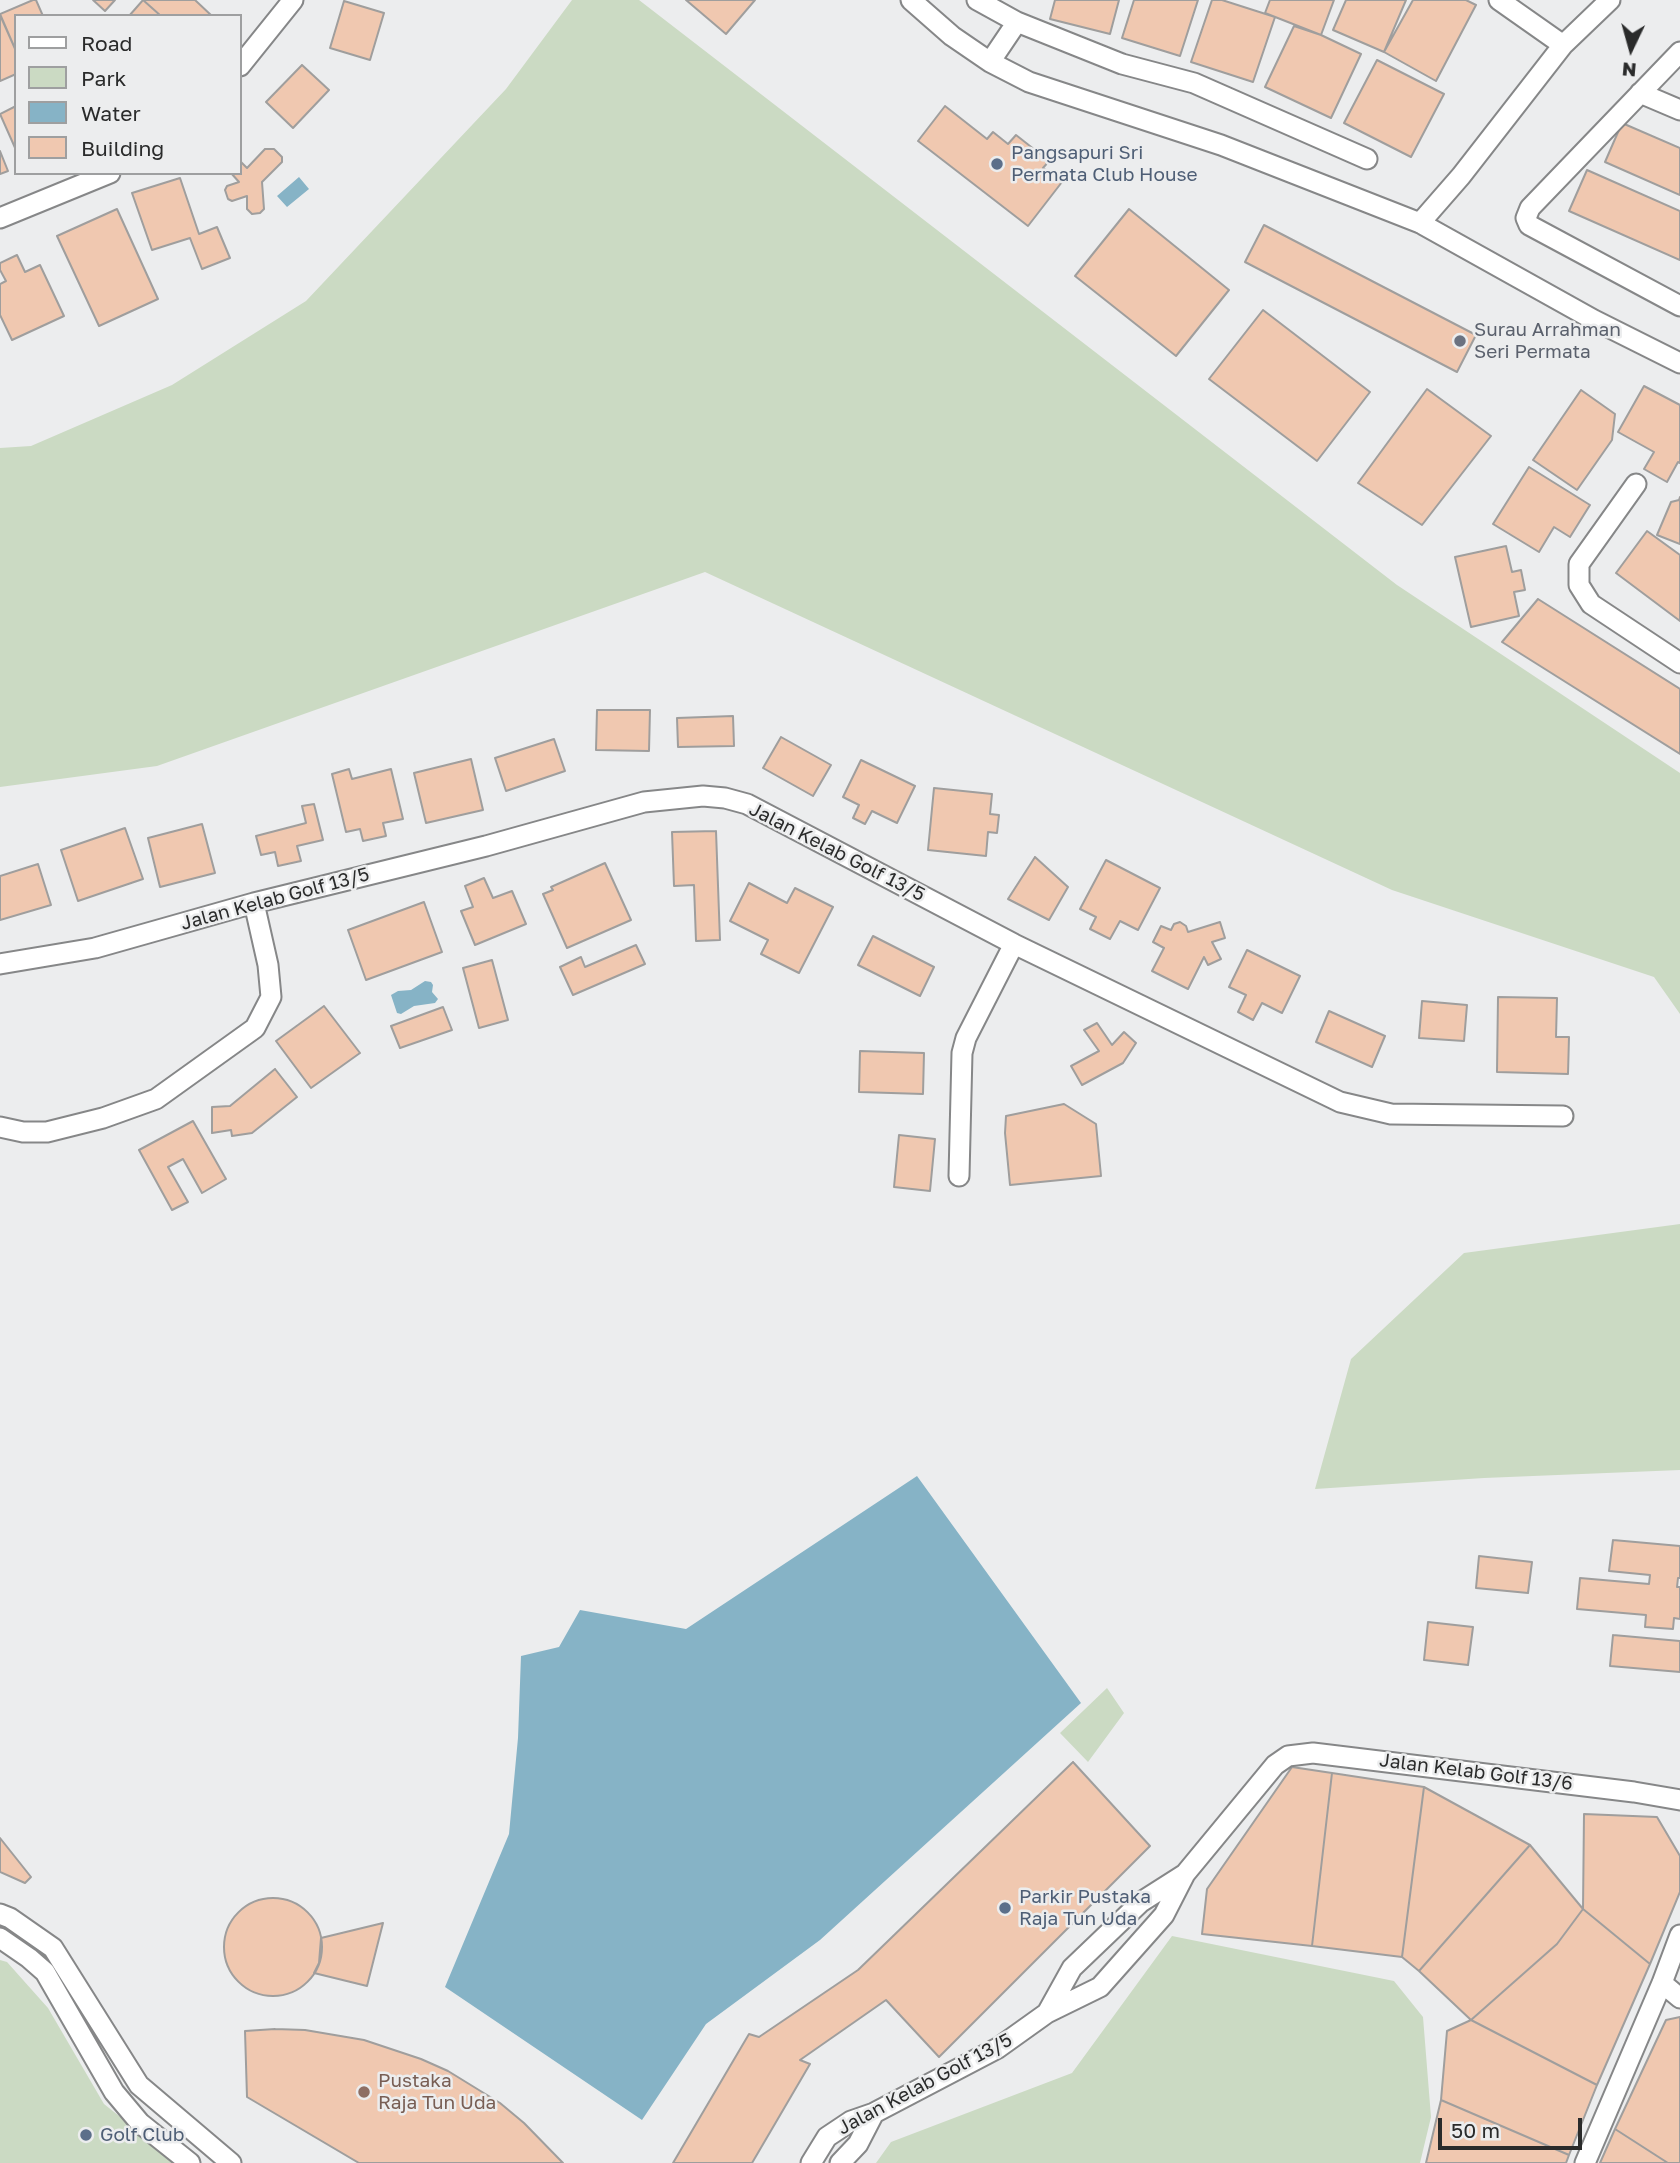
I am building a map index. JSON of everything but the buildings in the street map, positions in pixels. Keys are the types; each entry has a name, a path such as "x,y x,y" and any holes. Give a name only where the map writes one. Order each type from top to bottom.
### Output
{"street":[{"path":"242,64 293,0"},
{"path":"911,0 952,37 990,62 1029,82 1221,145 1420,223 1594,320 1680,363"},
{"path":"977,0 1017,22 1122,64 1194,83 1367,159"},
{"path":"1499,0 1563,45"},
{"path":"1420,223 1461,176 1563,45 1610,0"},
{"path":"990,62 1017,22"},
{"path":"1680,51 1530,208 1526,218 1529,225 1680,306"},
{"path":"1640,93 1680,110"},
{"path":"0,218 105,175"},
{"path":"1636,484 1579,564 1578,585 1591,604 1680,663"},
{"name":"Jalan Kelab Golf 13/5","path":"0,964 95,948 254,903 473,849 644,802 703,796 725,798 747,804 1014,944 1340,1102 1391,1114 1563,1116"},
{"path":"0,1127 23,1132 47,1132 103,1118 156,1099 255,1028 271,997 268,965 254,903"},
{"path":"959,1176 962,1053 966,1038 1014,944"},
{"name":"Jalan Kelab Golf 13/6","path":"1275,1765 1288,1756 1313,1753 1634,1791 1680,1800"},
{"name":"Jalan Kelab Golf 13/5","path":"811,2163 827,2137 851,2121 874,2113 998,2048 1047,2012 1100,1987 1164,1915 1185,1874 1275,1765"},
{"name":"Jalan Kelab Golf 13/5","path":"1047,2012 1072,1968 1141,1902 1185,1874"},
{"path":"0,1914 53,1948 139,2085 231,2163"},
{"path":"1584,2163 1680,1935"},
{"path":"0,1938 45,1972 114,2092 140,2123 190,2163"},
{"path":"1662,1983 1680,1998"},
{"path":"840,2163 858,2144 874,2113"}],"green space":[{"path":"572,0 639,0 1397,585 1680,773 1680,1014 1654,977 1392,890 705,572 157,766 0,787 0,448 31,446 172,385 306,301 506,89"},
{"path":"1680,1224 1680,1470 1484,1478 1315,1489 1351,1359 1464,1253"},
{"path":"1107,1688 1124,1713 1088,1762 1060,1733"},
{"path":"1172,1936 1394,1981 1423,2017 1431,2117 1420,2163 876,2163 891,2142 1072,2073"},
{"path":"0,1960 7,1962 48,2008 104,2104 178,2163 0,2163"}],"water":[{"path":"299,177 309,189 287,207 277,196"},
{"path":"425,981 433,985 432,992 438,999 435,1003 414,1006 401,1014 397,1013 391,995 398,991 411,990"},
{"path":"917,1476 1081,1703 820,1940 706,2024 642,2120 445,1987 509,1834 518,1738 521,1656 559,1647 580,1610 686,1629"}],"place":[{"name":"Pangsapuri Sri Permata Club House","path":"997,164"},
{"name":"Surau Arrahman Seri Permata","path":"1460,341"},
{"name":"Parkir Pustaka Raja Tun Uda","path":"1005,1908"},
{"name":"Pustaka Raja Tun Uda","path":"364,2092"},
{"name":"Golf Club","path":"86,2135"}]}
